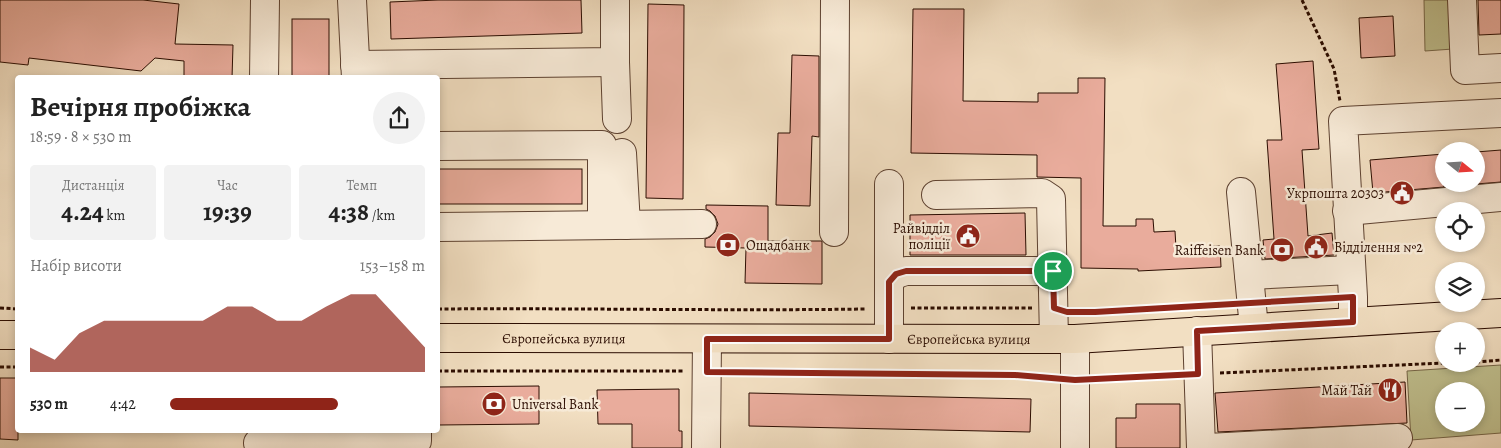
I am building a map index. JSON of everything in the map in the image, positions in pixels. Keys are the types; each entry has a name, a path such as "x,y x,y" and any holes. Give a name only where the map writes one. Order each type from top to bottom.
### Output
{"main road":[{"name":"Європейська вулиця","path":"440,338 1064,339 1197,331 1252,315 1353,309 1501,312"},
{"path":"0,335 15,335"}],"street":[{"path":"264,75 265,0"},
{"path":"352,0 356,71 615,62"},
{"path":"614,0 617,119"},
{"path":"834,232 835,0"},
{"path":"1462,0 1465,70 1501,68"},
{"path":"1353,309 1343,121 1501,113"},
{"path":"440,146 602,145 614,225"},
{"path":"614,225 622,153"},
{"path":"889,184 889,339"},
{"path":"1242,192 1252,315"},
{"path":"936,195 1042,193 1050,199 1054,308 1075,380 1075,448"},
{"path":"1347,211 1501,197"},
{"path":"440,227 702,224"},
{"path":"1249,275 1350,270"},
{"path":"889,282 896,274 906,271 1053,271"},
{"path":"1197,331 1201,448"},
{"path":"706,448 707,339"},
{"path":"258,440 339,445 417,441 417,433"},
{"path":"1208,448 1398,438"}],"path":[{"path":"1302,0 1334,69 1343,121"},
{"path":"440,309 541,308 745,311 931,307 1054,308 1067,312 1252,315 1353,309"},
{"path":"0,308 15,309"},
{"path":"1485,361 1501,360"},
{"path":"440,370 1015,375 1075,380 1435,363"},
{"path":"0,367 15,367"}],"green space":[{"path":"1424,0 1451,0 1453,49 1425,51"},
{"path":"1501,365 1501,433 1411,440 1407,371 1435,369 1435,372 1485,372 1485,366"}],"building":[{"path":"0,0 143,0 179,4 175,44 233,45 232,75 184,75 184,61 155,58 141,71 29,58 28,65 0,62"},
{"path":"581,0 582,33 391,39 390,2"},
{"path":"1478,0 1501,0 1501,34 1479,35"},
{"path":"648,4 684,5 683,199 646,198"},
{"path":"913,9 964,9 963,101 1038,102 1038,93 1078,93 1078,78 1105,78 1103,226 1136,226 1136,219 1153,219 1154,232 1175,231 1176,248 1220,246 1221,267 1138,271 1138,269 1081,268 1081,178 1037,177 1037,155 911,153"},
{"path":"1393,16 1395,56 1361,58 1359,18"},
{"path":"292,19 329,19 329,75 292,75"},
{"path":"792,55 819,56 819,137 812,136 810,206 776,205 778,133 790,133"},
{"path":"1313,61 1319,149 1302,150 1308,236 1332,233 1334,255 1265,259 1263,240 1274,239 1267,140 1282,140 1276,64"},
{"path":"1501,150 1501,182 1485,183 1485,151"},
{"path":"1435,155 1435,188 1373,193 1370,160"},
{"path":"440,169 582,169 582,204 440,204"},
{"path":"706,205 768,206 768,241 822,241 822,284 745,283 746,248 705,247 705,239 715,232 718,224 715,216 706,209"},
{"name":"Райвідділ поліції","path":"1025,213 1026,255 910,255 910,215"},
{"path":"0,378 15,378 15,433 18,433 18,440 0,439"},
{"path":"1405,382 1407,423 1218,432 1215,393"},
{"path":"539,386 539,424 440,425 440,387"},
{"path":"679,389 679,431 682,431 682,448 632,448 632,424 598,424 597,390"},
{"path":"749,393 1031,399 1030,432 749,426"},
{"path":"1136,404 1180,404 1180,448 1116,448 1116,418 1136,418"}],"place":[{"name":"Укрпошта 20303","path":"1402,193"},
{"name":"Райвідділ поліції","path":"968,236"},
{"name":"Ощадбанк","path":"728,245"},
{"name":"Відділення №2","path":"1316,247"},
{"name":"Raiffeisen Bank","path":"1282,250"},
{"name":"Май Тай","path":"1390,390"},
{"name":"Universal Bank","path":"494,404"}],"route":[{"path":"1053,271 1054,308 1067,312 1353,297 1353,322 1197,331 1198,374 1075,380 1015,375 707,372 707,339 889,339 889,282 896,274 901,272 1053,271"}]}
